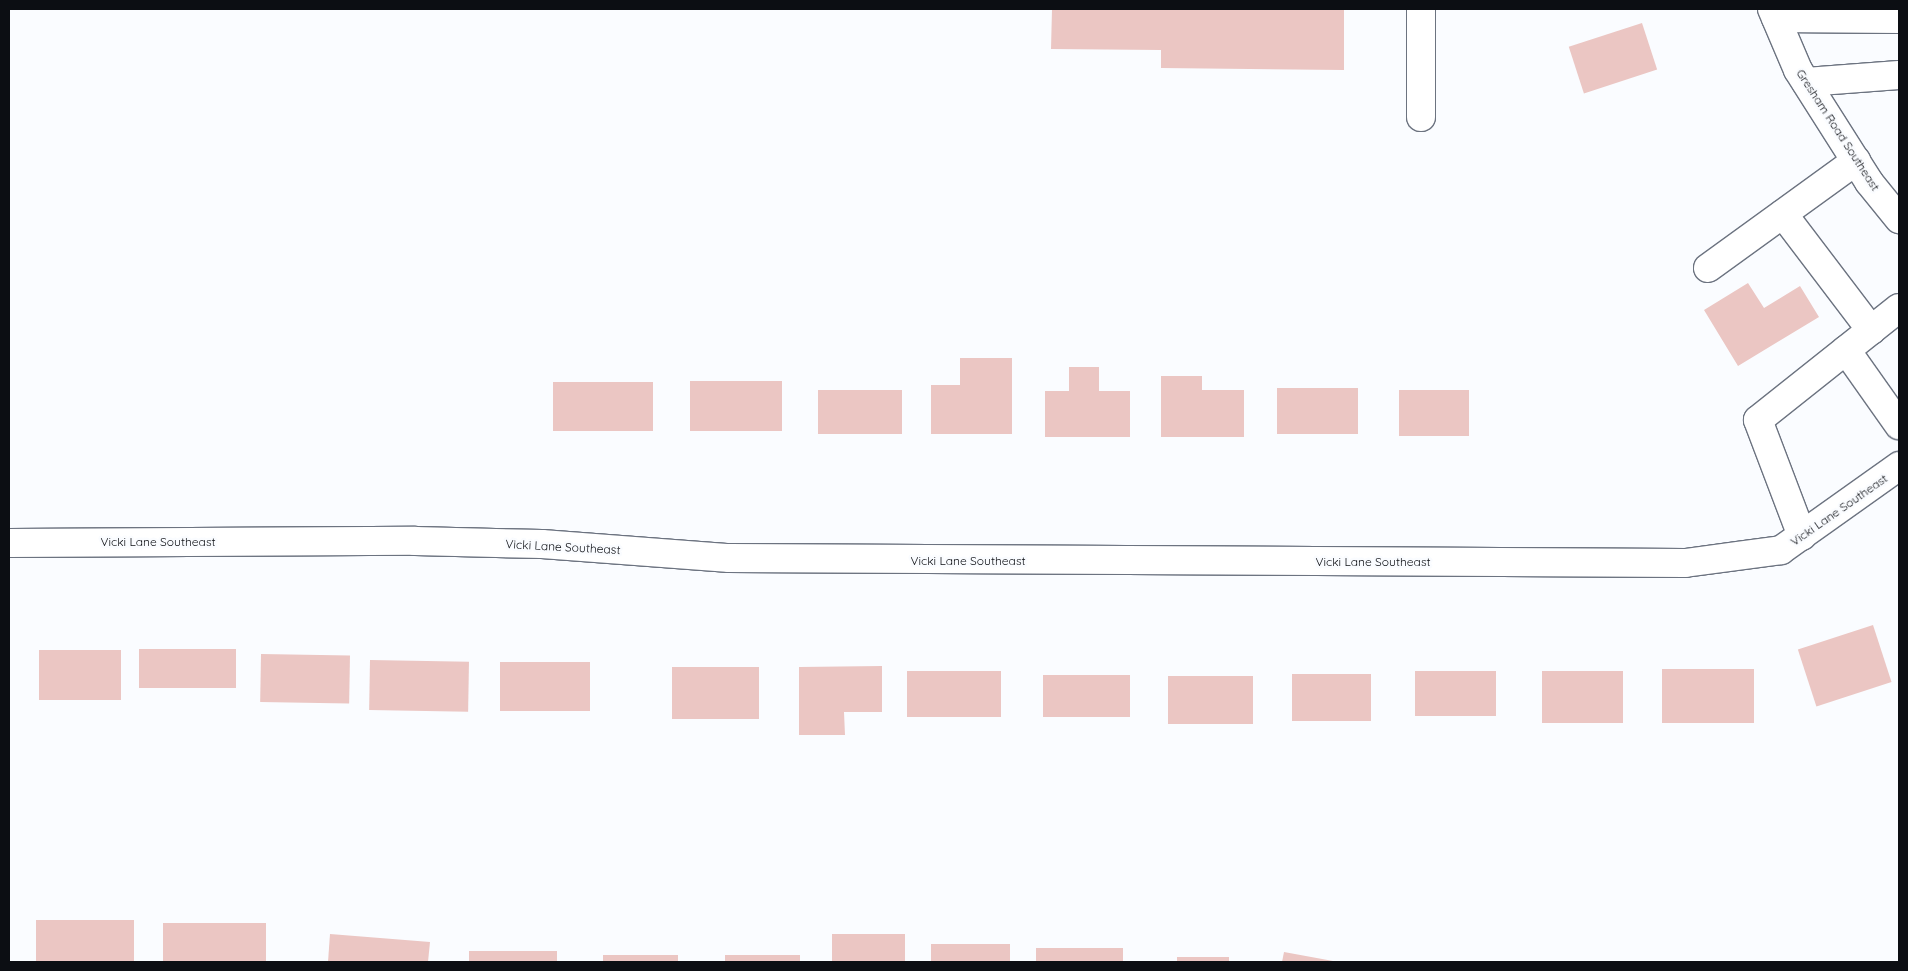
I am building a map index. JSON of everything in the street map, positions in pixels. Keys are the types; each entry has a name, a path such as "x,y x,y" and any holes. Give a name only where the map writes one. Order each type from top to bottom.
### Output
{"street":[{"path":"1421,9 1421,117"},
{"path":"1774,13 1899,19"},
{"name":"Gresham Road Southeast","path":"1774,13 1806,82 1856,161 1899,219"},
{"path":"1806,82 1899,75"},
{"path":"1708,268 1856,161"},
{"path":"1782,214 1871,330"},
{"path":"1802,536 1758,420 1899,308"},
{"path":"1846,350 1899,425"},
{"name":"Vicki Lane Southeast","path":"9,543 415,541 542,544 729,558 1685,563 1781,550 1899,466"}],"building":[{"path":"1052,9 1344,9 1344,70 1161,68 1161,50 1051,49"},
{"path":"1642,23 1657,70 1584,93 1569,47"},
{"path":"1748,283 1764,308 1800,286 1819,317 1738,366 1704,310"},
{"path":"960,358 1012,358 1012,434 931,434 931,385 960,385"},
{"path":"1069,367 1099,367 1099,391 1130,391 1130,437 1045,437 1045,391 1069,391"},
{"path":"1161,376 1202,376 1202,390 1244,390 1244,437 1161,437"},
{"path":"690,381 782,381 782,431 690,431"},
{"path":"553,382 653,382 653,431 553,431"},
{"path":"1277,388 1358,388 1358,434 1277,434"},
{"path":"818,390 902,390 902,434 818,434"},
{"path":"1399,390 1469,390 1469,436 1399,436"},
{"path":"1873,625 1892,682 1816,706 1798,649"},
{"path":"139,649 236,649 236,688 139,688"},
{"path":"39,650 121,650 121,700 39,700"},
{"path":"261,654 350,656 349,704 260,702"},
{"path":"370,660 469,662 468,712 369,710"},
{"path":"500,662 590,662 590,711 500,711"},
{"path":"882,666 882,712 844,712 845,735 799,735 799,667"},
{"path":"672,667 759,667 759,719 672,719"},
{"path":"1662,669 1754,669 1754,723 1662,723"},
{"path":"907,671 1001,671 1001,717 907,717"},
{"path":"1415,671 1496,671 1496,716 1415,716"},
{"path":"1542,671 1623,671 1623,723 1542,723"},
{"path":"1292,674 1371,674 1371,721 1292,721"},
{"path":"1043,675 1130,675 1130,717 1043,717"},
{"path":"1168,676 1253,676 1253,724 1168,724"},
{"path":"36,920 134,920 134,962 36,962"},
{"path":"163,923 266,923 266,962 163,962"},
{"path":"330,934 430,942 428,962 328,962"},
{"path":"832,934 905,934 905,962 832,962"},
{"path":"931,944 1010,944 1010,962 931,962"},
{"path":"1036,948 1123,948 1123,962 1036,962"},
{"path":"469,951 557,951 557,962 469,962"},
{"path":"1284,952 1333,961 1333,962 1282,962"},
{"path":"603,955 678,955 678,962 603,962"},
{"path":"725,955 800,955 800,962 725,962"},
{"path":"1177,957 1229,957 1229,962 1177,962"}]}
